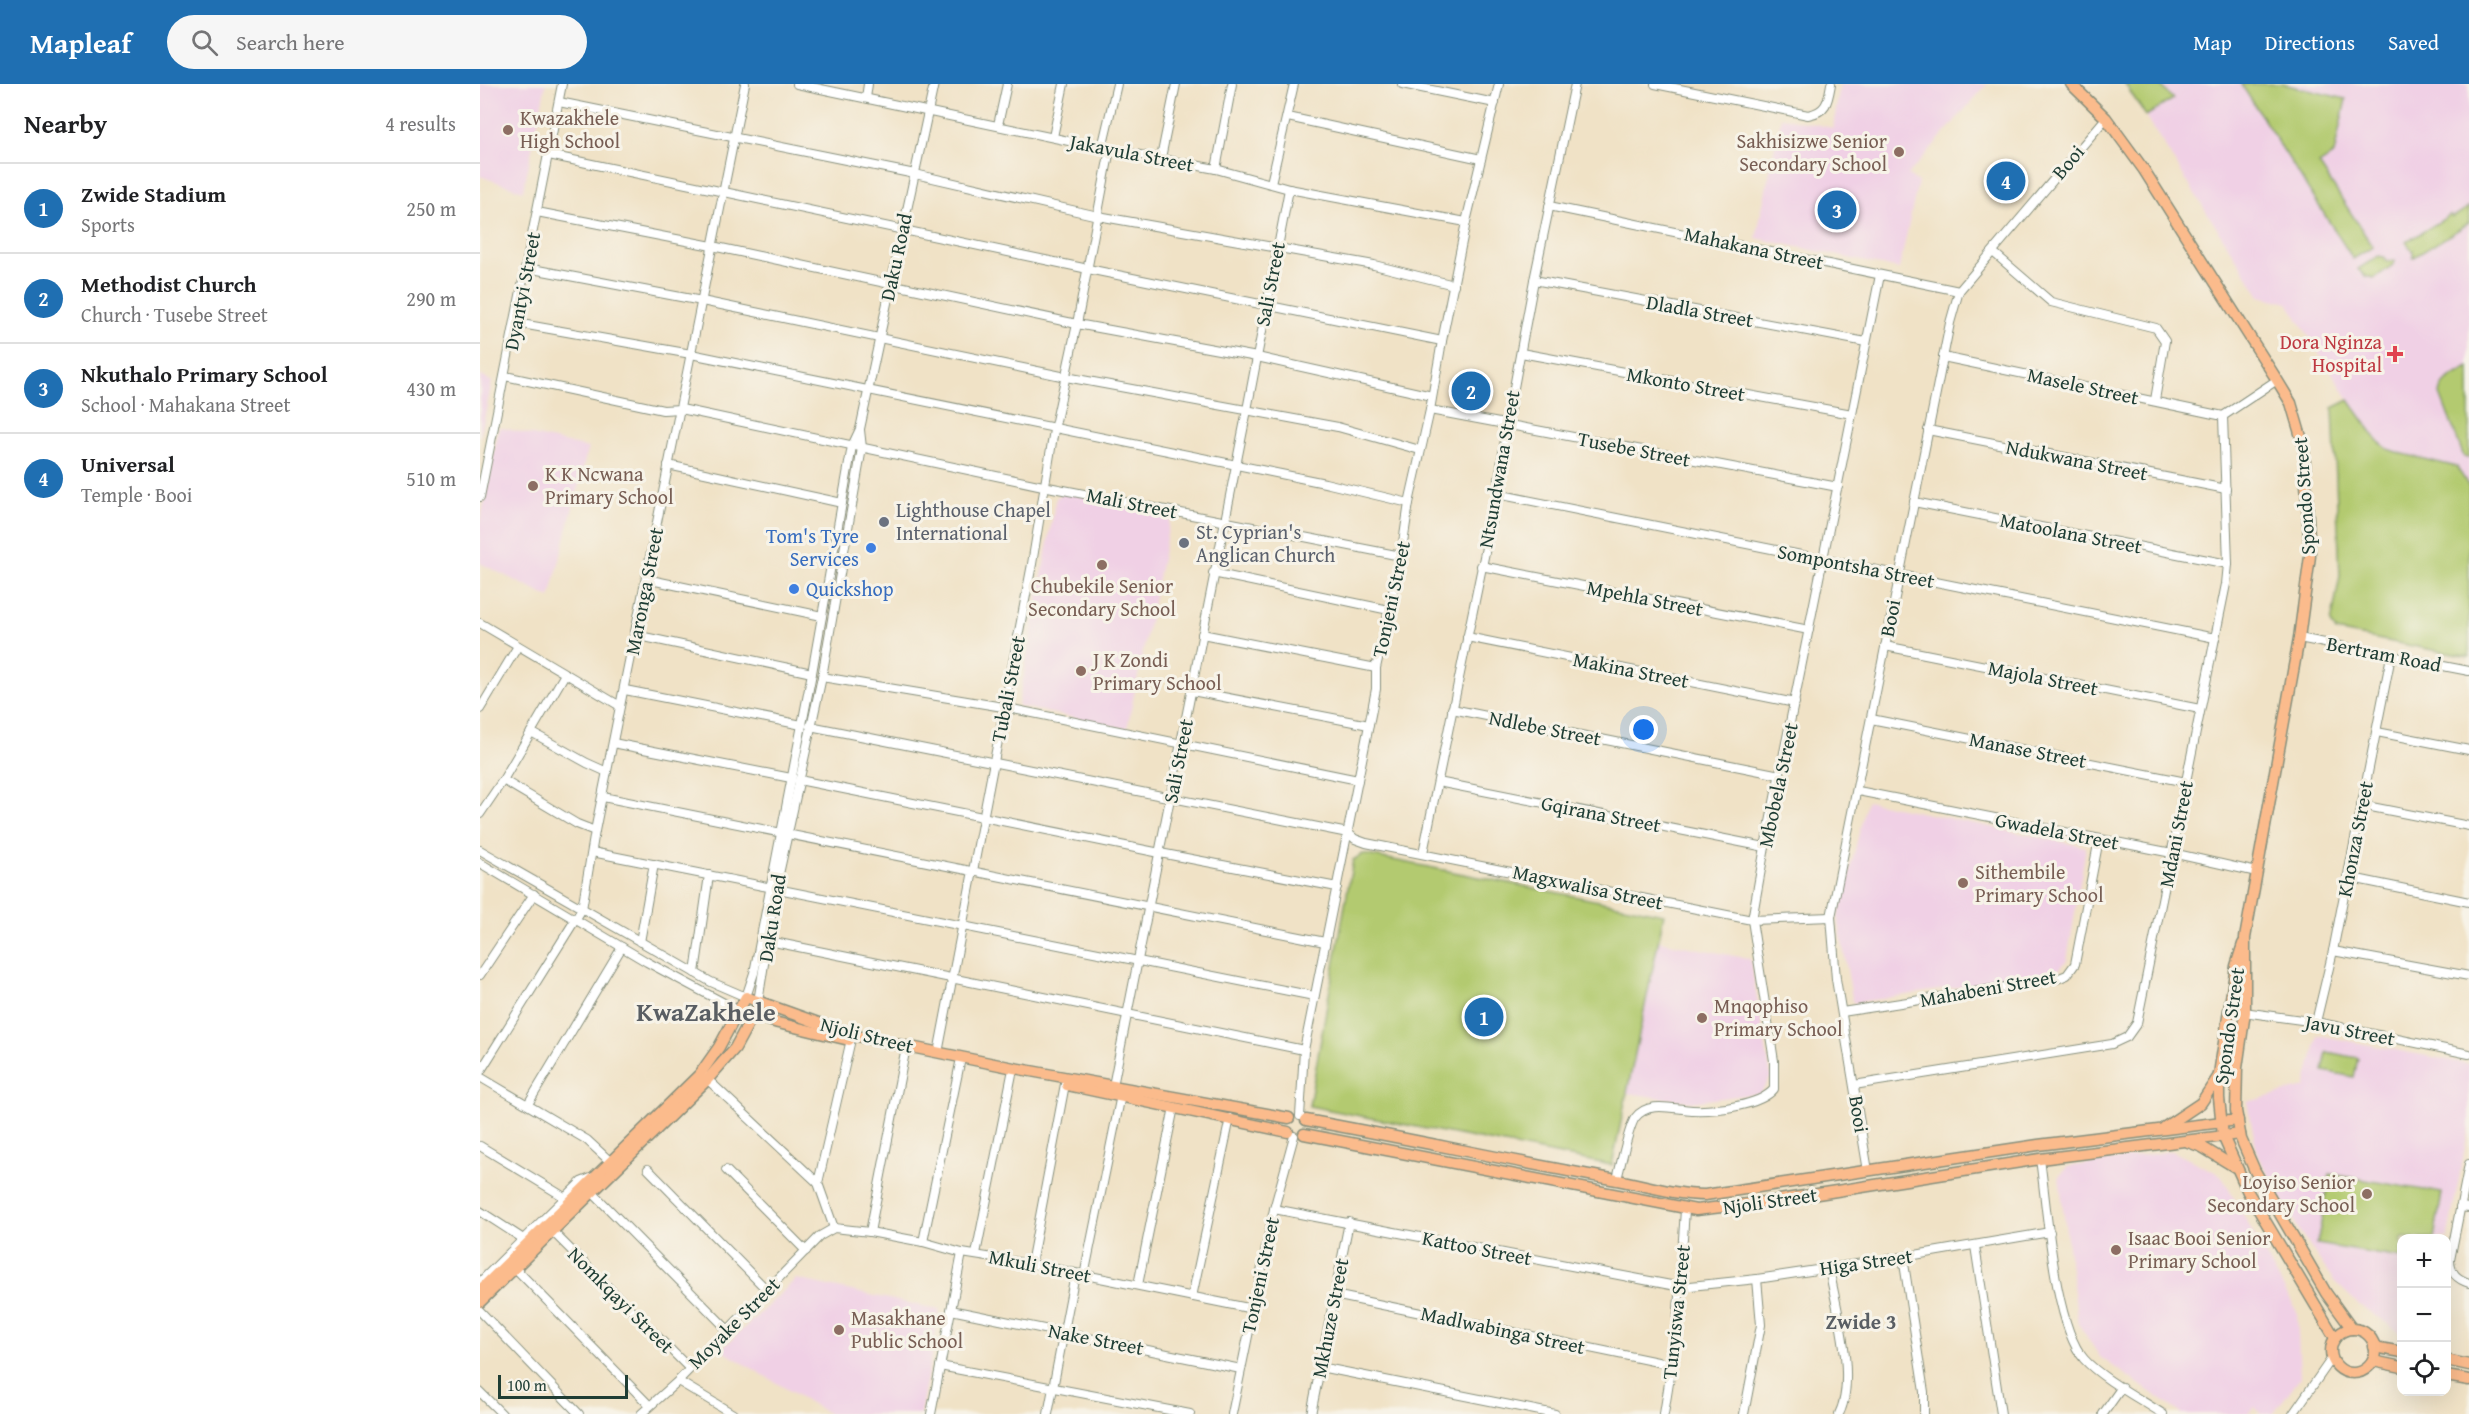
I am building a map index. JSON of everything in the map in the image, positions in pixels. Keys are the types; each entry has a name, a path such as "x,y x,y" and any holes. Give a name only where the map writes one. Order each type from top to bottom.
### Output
{"main road":[{"name":"Spondo Street","path":"2072,84 2106,118 2144,170 2291,403 2304,447 2310,556 2299,638 2266,830 2245,938 2236,966 2219,1074 2223,1136 2236,1167 2278,1244 2335,1338"},
{"name":"Spondo Street","path":"2245,938 2245,1012 2237,1068 2240,1134 2255,1171 2326,1293 2352,1329"},
{"name":"Njoli Street","path":"746,997 851,1038 1395,1136 1503,1160 1617,1179 1684,1194 1705,1195 2038,1144 2238,1120"},
{"name":"Daku Road","path":"704,1076 746,997"},
{"name":"Daku Road","path":"480,1302 553,1232 592,1192 614,1165 735,1048 758,1002"},
{"name":"Njoli Street","path":"739,1011 905,1052 1230,1118 1295,1134 1612,1193 1685,1210 1708,1210 2040,1159 2240,1134"},
{"path":"2162,1129 2201,1103 2212,1089 2219,1074"},
{"path":"1298,1118 1307,1127 1295,1134 1286,1125 1298,1118"},
{"path":"2185,1141 2202,1147 2236,1167"},
{"name":"Daku Road","path":"480,1290 527,1240 598,1175 614,1165"},
{"path":"2352,1329 2366,1334 2374,1347 2373,1360 2366,1369 2351,1373 2341,1370 2332,1358 2331,1348 2335,1338 2340,1333 2352,1329"},
{"path":"2374,1347 2397,1351"},
{"path":"2373,1360 2397,1366"},
{"path":"2451,1361 2469,1365"},
{"path":"2451,1377 2469,1380"}],"street":[{"name":"Dyantyi Street","path":"480,497 562,84"},
{"name":"Maronga Street","path":"480,1072 582,909 595,831 745,84"},
{"name":"Jakavula Street","path":"797,84 811,85 1106,149 1216,169 1289,189 1466,222"},
{"path":"866,98 868,84"},
{"name":"Daku Road","path":"746,997 754,973 806,726 812,673 852,446 860,429 934,84"},
{"path":"998,125 1007,84"},
{"path":"1053,137 1064,84"},
{"name":"Tubali Street","path":"938,1053 1032,564 1043,486 1098,216 1117,84"},
{"path":"1161,158 1176,84"},
{"path":"1216,169 1232,84"},
{"path":"1271,183 1294,84"},
{"path":"1402,84 1495,103"},
{"name":"Tonjeni Street","path":"1298,1118 1304,1050 1376,689 1376,668 1401,556 1409,503 1430,411 1466,222 1499,84"},
{"name":"Ntsundwana Street","path":"1423,853 1497,494 1507,425 1534,280 1575,84"},
{"path":"1655,84 1808,115 1817,114 1827,105 1831,84"},
{"path":"559,102 915,174 1098,216 1374,266 1454,285"},
{"path":"1288,117 1481,159"},
{"name":"Booi","path":"1868,1171 1833,955 1831,917 1943,357 1959,291 2106,118"},
{"path":"549,155 1442,341"},
{"name":"Sali Street","path":"1113,1086 1289,189"},
{"name":"Mahakana Street","path":"1549,206 1959,291"},
{"path":"537,212 712,246 1077,324 1257,357 1432,396"},
{"path":"1993,252 2051,302 2156,328 2165,341 2155,400"},
{"path":"527,268 702,301 1066,377 1338,427 1420,450"},
{"name":"Mbobela Street","path":"1617,1179 1632,1124 1641,1112 1659,1106 1694,1110 1750,1103 1765,1098 1774,1089 1776,1074 1752,920 1880,275"},
{"name":"Dladla Street","path":"1534,280 1866,342"},
{"path":"516,323 691,354 1054,430 1235,465 1409,503"},
{"name":"Mkonto Street","path":"1521,353 1852,414"},
{"name":"Masele Street","path":"1943,357 2223,416"},
{"name":"Mali Street","path":"505,376 663,410 681,409 1043,486 1401,556"},
{"path":"2223,416 2277,380"},
{"name":"Tusebe Street","path":"1430,411 1838,487"},
{"name":"Mdani Street","path":"1854,1085 2121,1042 2132,1032 2140,1013 2228,564 2223,416"},
{"name":"Daku Road","path":"806,726 822,677 862,448 860,429"},
{"name":"Ndukwana Street","path":"1928,430 2226,489"},
{"path":"668,465 842,503"},
{"name":"Sompontsha Street","path":"1497,494 2215,638"},
{"name":"Matoolana Street","path":"1914,502 2228,564"},
{"name":"Mpehla Street","path":"1481,566 1809,630"},
{"path":"1213,573 1389,610"},
{"path":"646,579 822,616"},
{"path":"480,623 620,706"},
{"path":"1202,634 1376,668"},
{"path":"635,635 812,673"},
{"name":"Makina Street","path":"1467,637 1795,704"},
{"name":"Bertram Road","path":"2299,638 2469,671"},
{"path":"480,709 518,645"},
{"name":"Majola Street","path":"1885,646 2200,710"},
{"name":"Khonza Street","path":"2316,1022 2333,951 2391,656"},
{"path":"480,814 503,780 565,674"},
{"path":"822,677 1004,707 1358,780"},
{"name":"Magxwalisa Street","path":"625,690 1348,833 1366,843 1752,920 1831,917"},
{"path":"1192,692 1369,725"},
{"name":"Ndlebe Street","path":"1452,709 1780,775"},
{"name":"Manase Street","path":"1870,719 2186,782"},
{"path":"531,732 608,772"},
{"path":"2377,732 2469,750"},
{"path":"613,743 1337,887"},
{"path":"503,780 572,821 595,831"},
{"name":"Gqirana Street","path":"1438,782 1765,846"},
{"name":"Gwadela Street","path":"1858,790 2257,872"},
{"path":"603,796 1325,942"},
{"path":"2361,806 2469,826"},
{"name":"Mahabeni Street","path":"1842,1012 2057,979 2067,975 2075,964 2099,839"},
{"name":"Njoli Street","path":"480,850 695,973 746,997"},
{"path":"592,852 1314,996"},
{"path":"640,942 654,864"},
{"name":"Njoli Street","path":"481,865 622,947 739,1011"},
{"path":"695,973 709,874"},
{"path":"2347,877 2469,902"},
{"name":"Daku Road","path":"758,1002 769,941 773,887"},
{"path":"480,975 534,894"},
{"path":"769,941 951,980 1304,1050"},
{"path":"528,1104 622,947"},
{"path":"2333,951 2469,976"},
{"name":"Javu Street","path":"2229,1010 2316,1022 2469,1054"},
{"path":"830,1230 818,1183 851,1038"},
{"path":"870,1232 905,1052"},
{"path":"923,1242 960,1063"},
{"path":"976,1254 1012,1074"},
{"path":"704,1076 818,1183"},
{"path":"480,1077 587,1140 614,1165"},
{"path":"1031,1264 1065,1084"},
{"path":"1048,1414 1063,1333 1079,1275 1120,1095"},
{"path":"1138,1285 1174,1107"},
{"path":"1192,1297 1230,1118"},
{"name":"Tonjeni Street","path":"1232,1414 1274,1209 1295,1134"},
{"path":"480,1146 566,1198"},
{"path":"2040,1159 2062,1308 2072,1340 2087,1362 2163,1414"},
{"path":"2469,1164 2465,1208 2452,1246 2450,1268 2457,1278 2469,1282"},
{"path":"648,1169 767,1290"},
{"path":"726,1170 806,1251"},
{"path":"482,1278 527,1240 584,1179 598,1175"},
{"path":"592,1192 728,1330"},
{"name":"Kattoo Street","path":"1274,1209 1649,1283 1681,1287"},
{"name":"Tunyiswa Street","path":"1664,1414 1681,1287 1685,1210"},
{"path":"480,1211 527,1240"},
{"name":"Mkhuze Street","path":"1311,1414 1349,1222"},
{"name":"Mkuli Street","path":"830,1230 870,1232 923,1242 962,1253 1031,1264 1253,1309"},
{"name":"Moyake Street","path":"641,1414 678,1381 806,1251 830,1230"},
{"name":"Nomkqayi Street","path":"553,1232 689,1368"},
{"name":"Higa Street","path":"1681,1287 1757,1279 1975,1246 2050,1232"},
{"path":"1975,1246 2001,1414"},
{"path":"931,1414 962,1253"},
{"path":"1903,1257 1924,1392 1924,1414"},
{"path":"1829,1268 1847,1382 1844,1402 1839,1414"},
{"path":"515,1269 649,1405"},
{"path":"1744,1414 1761,1325 1757,1279"},
{"name":"Madlwabinga Street","path":"1334,1295 1672,1365"},
{"name":"Nake Street","path":"951,1310 1241,1369"},
{"path":"480,1311 579,1414"},
{"path":"2293,1414 2332,1358"},
{"path":"940,1366 1190,1414"},
{"path":"1320,1367 1555,1414"},
{"path":"678,1381 733,1414"},
{"path":"2103,1414 2122,1387"},
{"path":"480,1392 502,1414"}],"shaded area":[{"name":"Kwazakhele High School","path":"480,84 546,84 523,191 480,176"},
{"path":"1840,84 1987,84 1908,175 1918,182 1899,269 1756,238 1781,117 1833,128"},
{"name":"Dora Nginza Hospital","path":"2125,84 2469,84 2469,657 2336,631 2331,623 2340,576 2333,408 2349,400 2288,303 2260,296"},
{"path":"480,375 492,382 480,438"},
{"name":"K K Ncwana Primary School","path":"499,427 588,448 550,598 480,563 480,524"},
{"path":"1065,492 1171,515 1127,729 1018,706 1056,498"},
{"name":"Sithembile Primary School","path":"1867,801 2086,847 2067,960 2057,972 1853,1003 1838,918"},
{"name":"Mnqophiso Primary School","path":"1659,941 1750,959 1771,1077 1760,1093 1691,1102 1627,1093"},
{"name":"Loyiso Senior Secondary School","path":"2318,1035 2469,1064 2469,1127 2448,1234 2397,1234 2397,1330 2358,1304 2334,1281 2300,1232 2258,1156 2247,1102 2305,1087"},
{"path":"2172,1151 2221,1175 2297,1312 2300,1377 2273,1414 2261,1414 2255,1406 2248,1414 2182,1414 2100,1357 2078,1323 2059,1177 2067,1167"},
{"name":"Masakhane Public School","path":"796,1279 940,1310 920,1414 829,1414 721,1350"}],"green space":[{"path":"2125,84 2161,84 2173,99 2146,116"},
{"path":"2241,84 2283,84 2346,99 2334,154 2319,164 2373,247 2353,259"},
{"path":"2469,207 2469,223 2413,258 2413,252 2406,242 2450,215 2452,218"},
{"path":"2378,256 2384,257 2386,261 2395,261 2394,264 2375,278 2365,276 2358,269"},
{"path":"2469,367 2469,458 2464,457 2440,394 2447,381"},
{"path":"2349,400 2378,441 2388,449 2457,467 2469,487 2469,657 2336,631 2331,623 2340,576 2333,408"},
{"path":"1363,854 1664,914 1612,1165 1309,1106 1353,860"},
{"path":"2327,1052 2358,1058 2354,1077 2323,1071"},
{"path":"2330,1174 2442,1193 2435,1234 2397,1234 2397,1257 2317,1244"}],"place":[{"name":"Kwazakhele High School","path":"508,130"},
{"name":"Sakhisizwe Senior Secondary School","path":"1899,152"},
{"name":"Universal","path":"2006,181"},
{"name":"Nkuthalo Primary School","path":"1837,210"},
{"name":"Dora Nginza Hospital","path":"2395,354"},
{"name":"Methodist Church","path":"1471,391"},
{"name":"K K Ncwana Primary School","path":"533,486"},
{"name":"Lighthouse Chapel International","path":"884,522"},
{"name":"St. Cyprian's Anglican Church","path":"1184,543"},
{"name":"Tom's Tyre Services","path":"871,548"},
{"name":"Chubekile Senior Secondary School","path":"1102,565"},
{"name":"Quickshop","path":"794,589"},
{"name":"J K Zondi Primary School","path":"1081,671"},
{"name":"Sithembile Primary School","path":"1963,883"},
{"name":"Zwide Stadium","path":"1484,1017"},
{"name":"Mnqophiso Primary School","path":"1702,1018"},
{"name":"Loyiso Senior Secondary School","path":"2367,1194"},
{"name":"Isaac Booi Senior Primary School","path":"2116,1250"},
{"name":"Masakhane Public School","path":"839,1330"}],"district":[{"name":"KwaZakhele","path":"706,1012"},
{"name":"Zwide 3","path":"1861,1322"}]}
